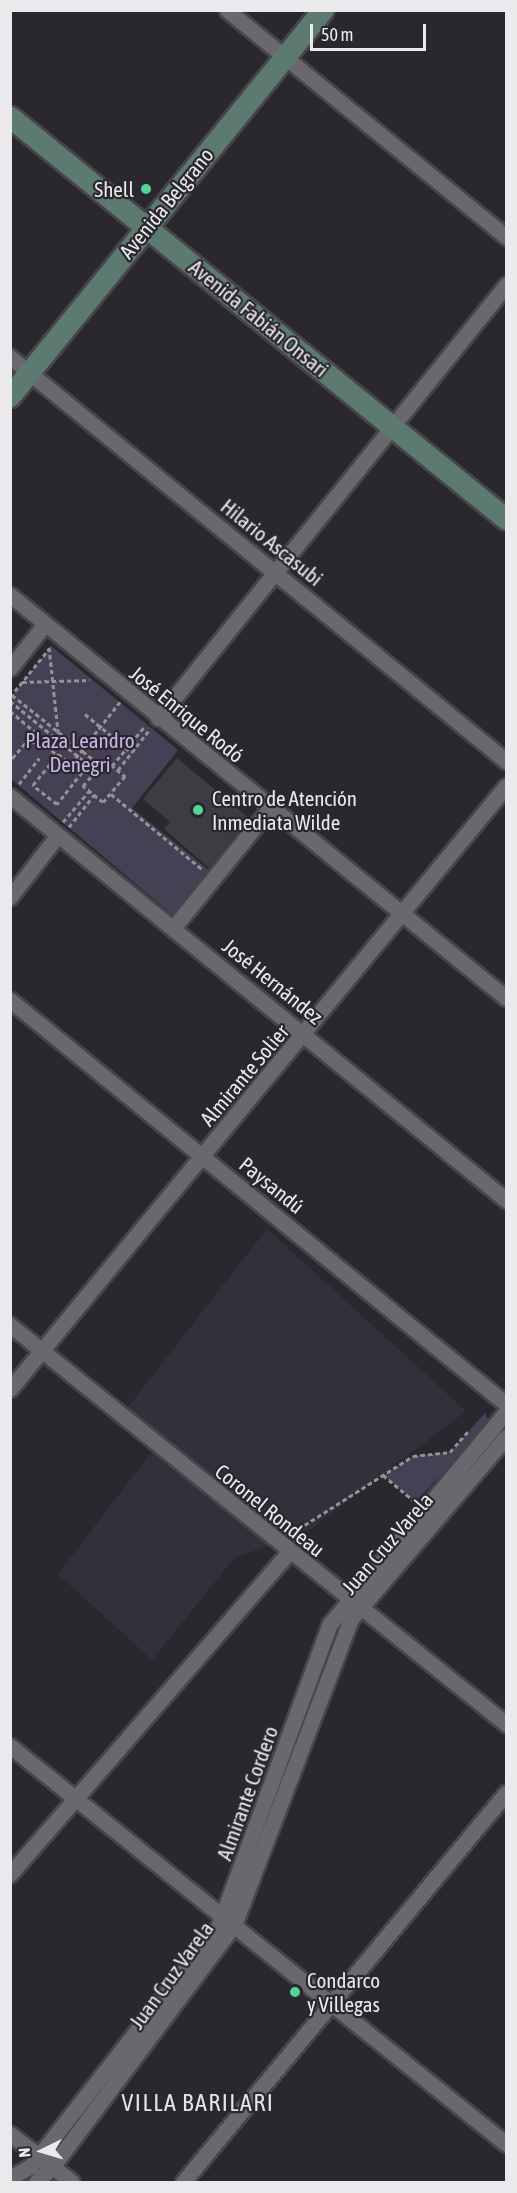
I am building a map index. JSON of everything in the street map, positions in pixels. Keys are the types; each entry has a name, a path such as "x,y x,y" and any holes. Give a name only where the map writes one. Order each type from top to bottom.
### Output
{"street":[{"path":"226,10 507,237"},
{"name":"Avenida Belgrano","path":"10,396 323,10"},
{"name":"Avenida Fabián Onsari","path":"10,117 507,519"},
{"path":"156,716 507,285"},
{"name":"Hilario Ascasubi","path":"10,357 507,761"},
{"name":"José Enrique Rodó","path":"10,596 507,998"},
{"path":"10,668 45,624"},
{"name":"Almirante Solier","path":"10,1389 305,1035 507,786"},
{"name":"José Hernández","path":"14,791 57,835 174,927 507,1200"},
{"path":"174,927 270,808"},
{"path":"10,897 57,835"},
{"name":"Paysandú","path":"10,1000 507,1404"},
{"name":"Coronel Rondeau","path":"10,1325 284,1549 507,1724"},
{"name":"Almirante Cordero","path":"10,2178 25,2171 39,2156 228,1921 330,1624 353,1603 507,1412"},
{"name":"Juan Cruz Varela","path":"353,1603 507,1437"},
{"path":"10,1874 284,1549"},
{"path":"10,1746 507,2144"},
{"path":"183,2182 507,1793"},
{"name":"Juan Cruz Varela","path":"36,2182 52,2167 228,1921"},
{"path":"10,2134 72,2182"}],"path":[{"path":"45,624 55,683 59,740"},
{"path":"11,697 59,636"},
{"path":"22,682 55,683 109,678"},
{"path":"71,764 128,693"},
{"path":"11,697 28,715 96,771"},
{"path":"11,697 100,765"},
{"path":"10,711 35,732 10,761"},
{"path":"85,714 132,753"},
{"path":"23,721 28,715"},
{"path":"112,766 156,716"},
{"path":"117,770 132,753 156,716"},
{"path":"25,744 40,741 82,772 57,804 33,785 57,755"},
{"path":"14,791 39,758"},
{"path":"77,778 103,802 125,777 105,760 85,784"},
{"path":"57,835 89,791"},
{"path":"111,794 213,878"},
{"path":"57,835 94,795"},
{"path":"284,1549 290,1534 412,1456 450,1452 471,1428"},
{"path":"383,1475 415,1502"}],"shaded area":[{"path":"267,1229 466,1411 304,1534 235,1557 152,1660 58,1574 164,1436 125,1411"}],"green space":[{"name":"Plaza Leandro Denegri","path":"51,646 178,750 132,808 210,871 174,916 11,779 11,697"},
{"path":"485,1413 490,1424 415,1502 383,1475 413,1456 450,1452"}],"building":[{"name":"Centro de Atención Inmediata Wilde","path":"177,758 249,818 209,868 164,829 170,822 143,799"}],"place":[{"name":"Shell","path":"146,189"},
{"name":"Centro de Atención Inmediata Wilde","path":"198,810"},
{"name":"Condarco y Villegas","path":"295,1992"}],"district":[{"name":"VILLA BARILARI","path":"198,2103"}]}
